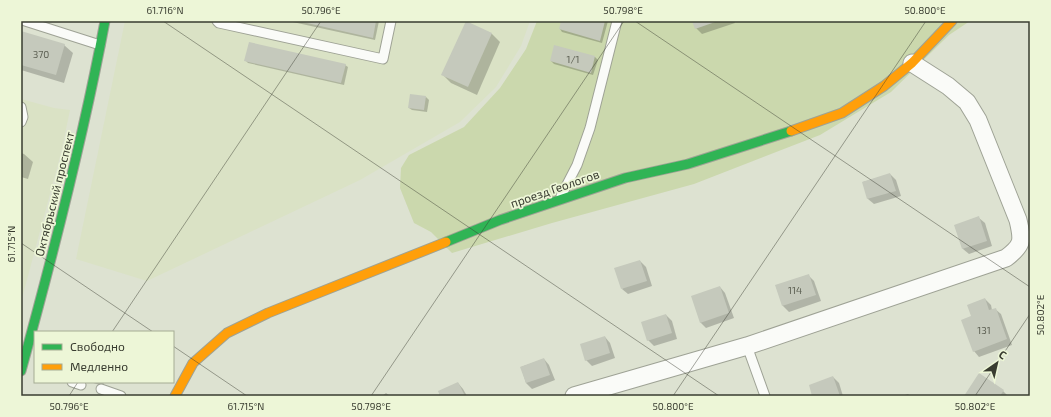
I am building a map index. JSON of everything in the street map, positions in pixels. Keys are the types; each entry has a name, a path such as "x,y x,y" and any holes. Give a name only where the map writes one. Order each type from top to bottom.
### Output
{"street":[{"name":"Октябрьский проспект","path":"24,369 77,158 105,21"},
{"name":"проезд Геологов","path":"175,396 193,363 227,333 268,313 500,220 560,199 625,178 688,164 816,123 842,113 884,86 912,63 952,21"},
{"path":"574,396 747,346 1006,258 1018,249 1022,236 1018,220 978,120 967,102 948,86 912,63"}],"lane":[{"path":"25,21 101,45"},
{"path":"217,21 383,59 391,21"},
{"path":"560,199 577,165 590,128 617,21"},
{"path":"21,107 23,117 21,122"},
{"path":"747,346 765,396"},
{"path":"75,383 81,385"},
{"path":"101,389 122,396"}],"shaded area":[{"path":"125,21 530,21 521,46 496,87 460,122 360,180 147,281 76,259"},
{"path":"537,21 970,21 949,35 891,92 820,135 694,184 552,223 452,253 431,232 414,223 400,188 401,168 409,155 464,127 500,88 526,49"},
{"path":"21,99 54,108 70,110 61,153 21,302"}],"building":[{"path":"298,21 376,21 373,38"},
{"path":"466,21 492,33 468,87 441,75"},
{"path":"561,21 605,21 600,41 559,29"},
{"path":"692,21 718,21 695,29"},
{"path":"21,31 65,44 56,75 21,65"},
{"path":"249,42 346,64 341,83 244,61"},
{"path":"554,45 595,56 591,73 550,61"},
{"path":"410,94 426,96 424,110 408,108"},
{"path":"890,173 896,191 867,199 862,182"},
{"path":"979,216 987,241 962,249 954,225"},
{"path":"640,260 647,281 621,289 614,268"},
{"path":"809,274 816,295 782,306 775,285"},
{"path":"720,286 729,313 700,323 691,296"},
{"path":"985,298 989,310 996,308 1007,339 973,352 961,320 971,316 967,305"},
{"path":"666,314 672,333 647,341 641,322"},
{"path":"605,336 610,353 585,361 580,344"},
{"path":"544,358 550,375 526,383 520,367"},
{"path":"979,373 1004,390 1000,396 964,396"},
{"path":"833,376 840,396 812,396 809,385"},
{"path":"458,382 465,396 440,396 438,391"}],"traffic: fast":[{"path":"21,371 67,197 105,21"},
{"path":"446,242 500,220 625,178 688,164 791,131"}],"traffic: slow":[{"path":"791,131 842,113 884,86 912,63 952,21"},
{"path":"175,396 193,363 227,333 268,313 446,242"}]}
